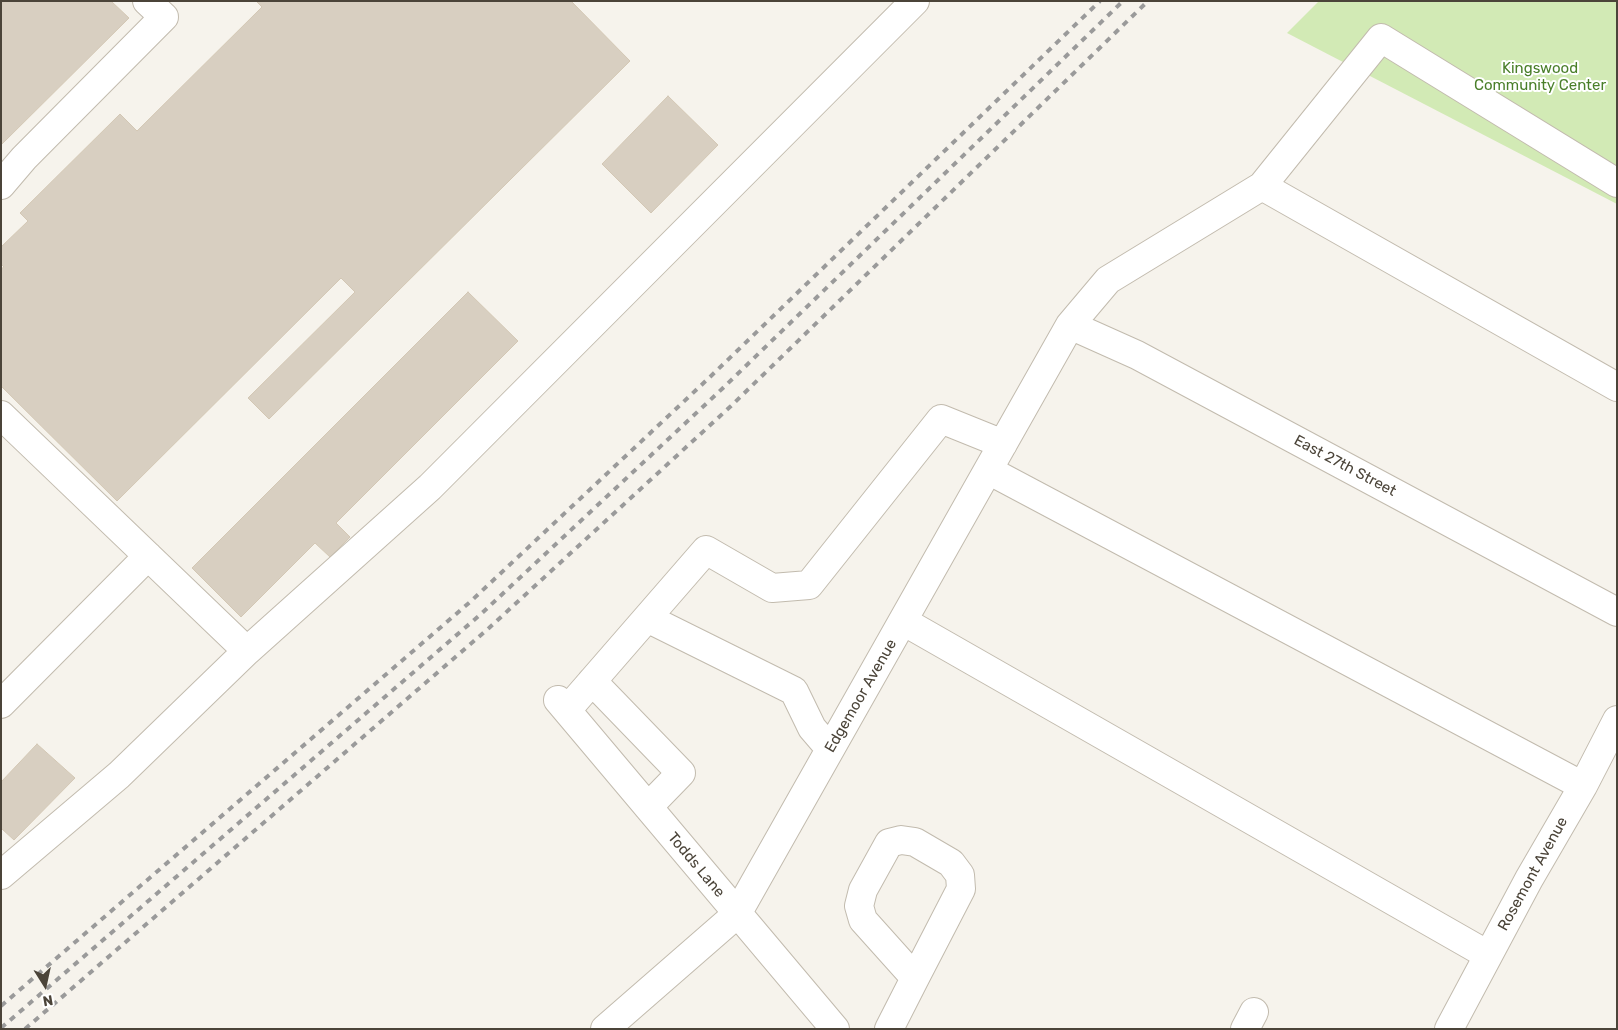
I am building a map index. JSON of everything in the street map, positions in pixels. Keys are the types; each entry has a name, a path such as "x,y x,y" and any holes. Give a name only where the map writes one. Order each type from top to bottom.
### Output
{"street":[{"path":"1,185 24,158 164,17 147,1"},
{"path":"1,875 119,775 247,651 430,487 915,1"},
{"name":"Edgemoor Avenue","path":"605,1029 737,914 1070,325 1108,280 1262,186 1381,38 1617,183"},
{"path":"1262,186 1617,387"},
{"name":"East 27th Street","path":"1070,325 1138,355 1617,612"},
{"path":"1,415 247,651"},
{"path":"648,807 681,773 592,681 706,550 772,588 808,586 941,419 1003,444"},
{"path":"988,470 1583,786"},
{"path":"1,704 148,556"},
{"path":"647,618 794,691 812,728 830,749"},
{"path":"903,621 1488,955"},
{"name":"Todds Lane","path":"592,681 562,705 835,1029"},
{"name":"Rosemont Avenue","path":"1449,1029 1535,868 1583,786 1617,720"},
{"path":"889,1029 961,889 960,875 951,863 915,842 901,840 889,843 863,890 859,906 863,920 915,978"}],"green space":[{"name":"Kingswood Community Center","path":"1319,1 1617,1 1617,204 1287,33"}],"building":[{"path":"1,1 111,1 129,18 1,145"},
{"path":"256,1 571,1 630,61 269,419 248,398 355,292 341,278 117,501 1,386 1,269 4,267 1,264 1,247 28,221 20,213 120,114 137,131 262,7"},
{"path":"668,96 718,145 651,213 602,164"},
{"path":"468,292 518,341 336,523 350,537 330,557 315,543 241,617 192,568"},
{"path":"37,744 75,778 14,840 1,830 1,782"}],"railway":[{"path":"1,1006 470,602 711,376 1100,1"},
{"path":"1,1028 481,614 723,388 1123,1"},
{"path":"25,1029 489,628 731,406 1148,1"}]}
